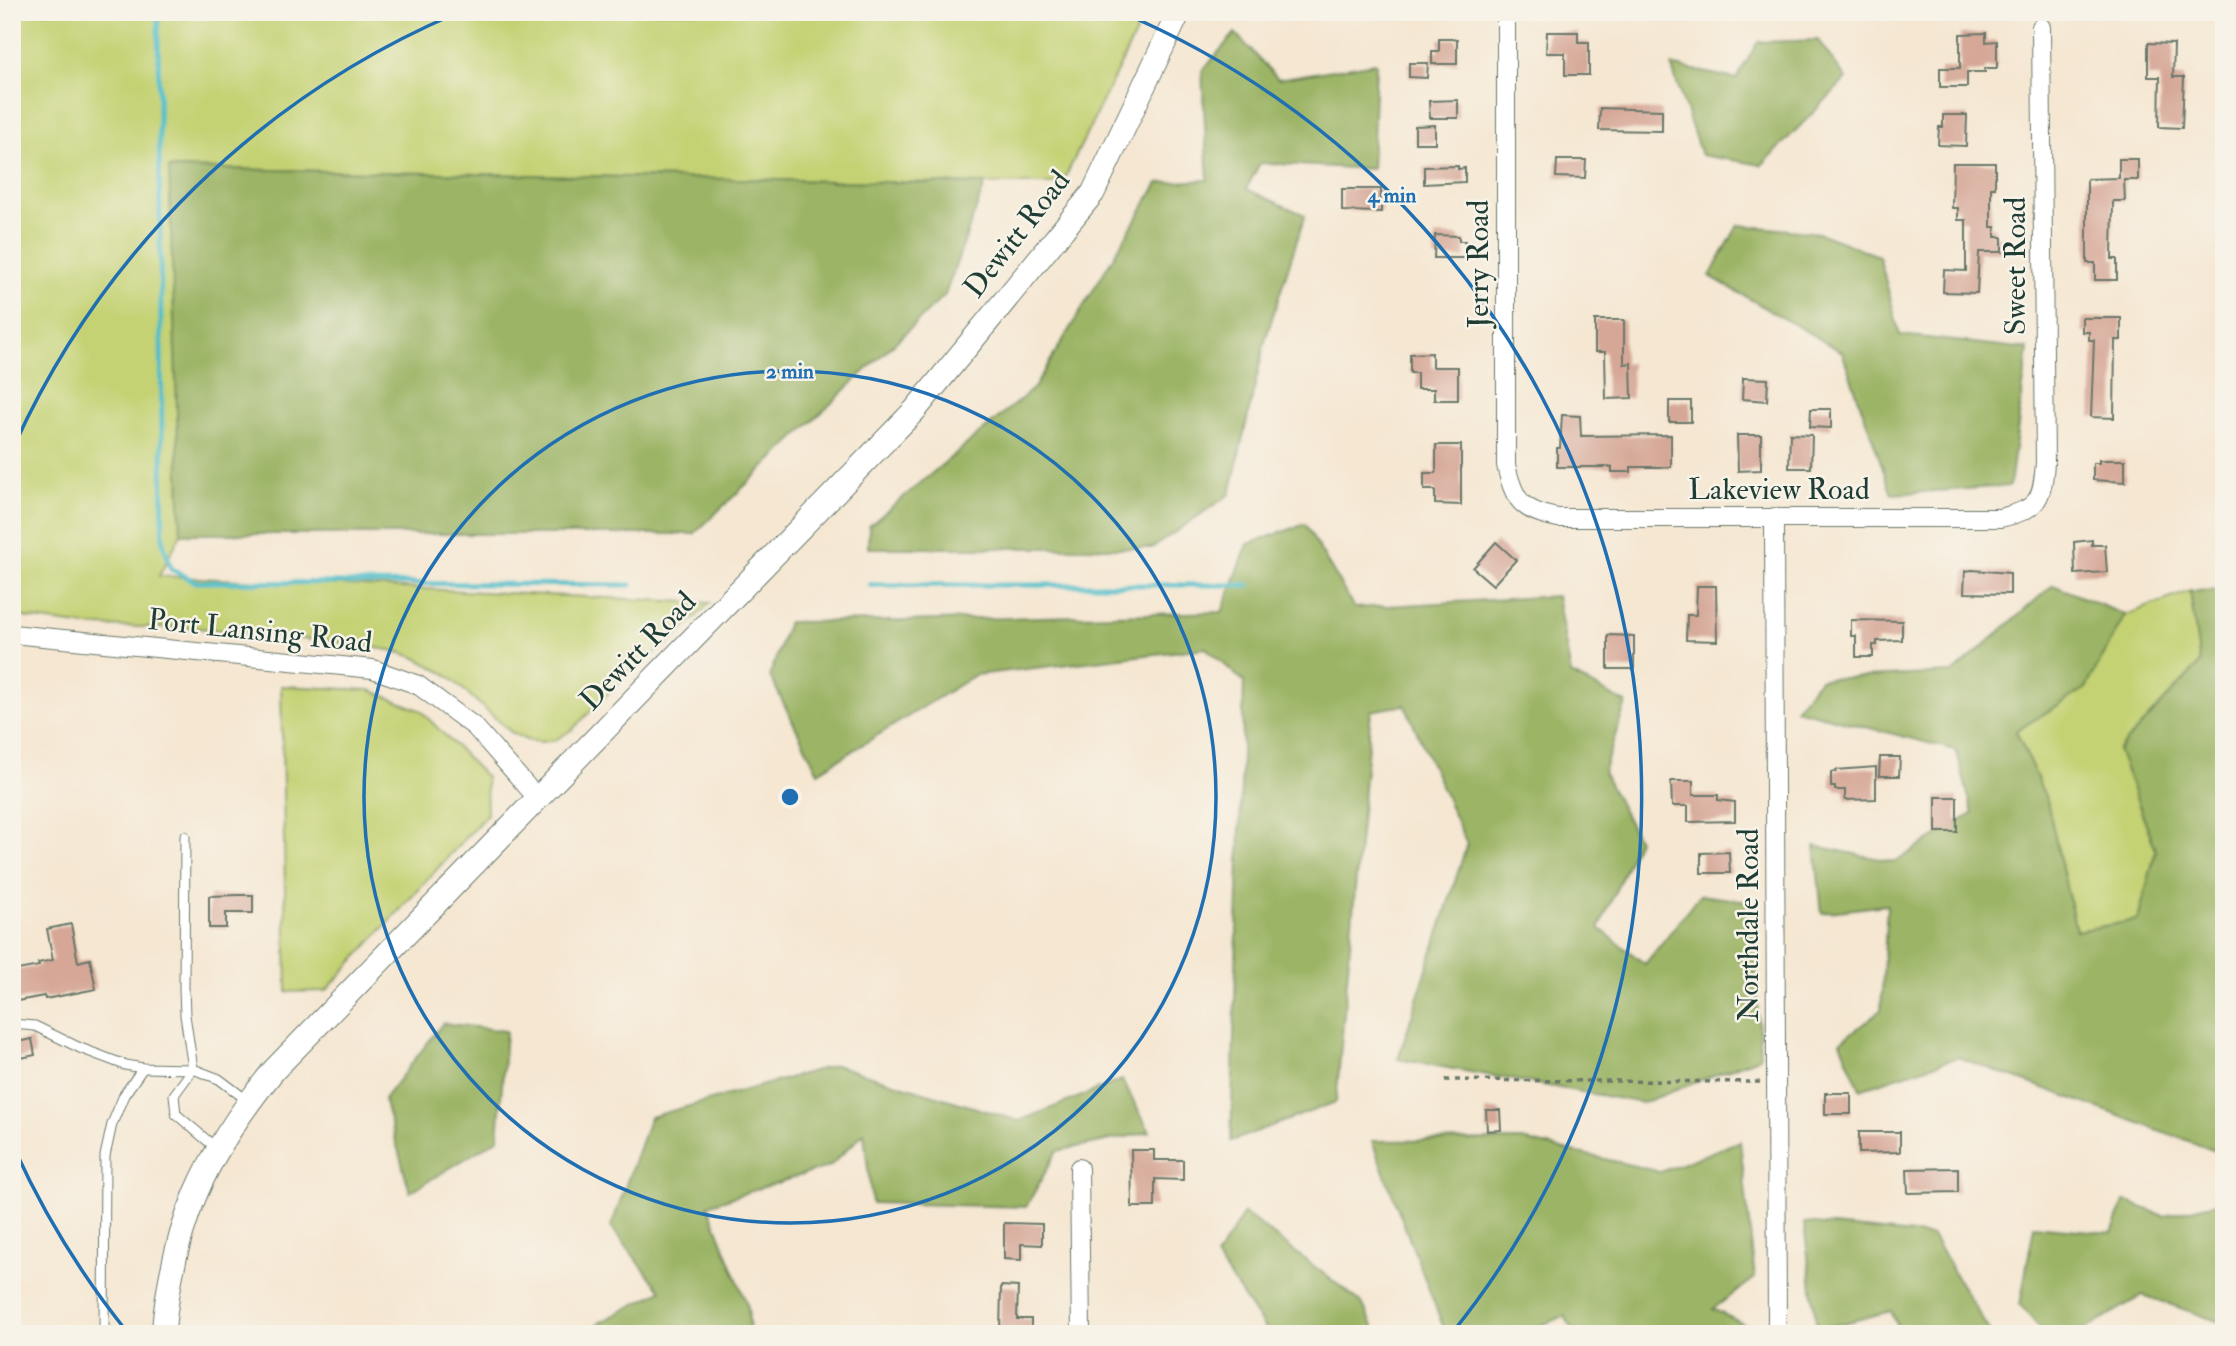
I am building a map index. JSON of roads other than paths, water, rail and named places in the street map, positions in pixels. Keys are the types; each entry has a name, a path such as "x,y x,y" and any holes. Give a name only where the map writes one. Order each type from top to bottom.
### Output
{"street":[{"name":"Dewitt Road","path":"163,1334 180,1231 198,1183 248,1102 274,1070 915,410 1093,193 1179,12"},
{"name":"Jerry Road","path":"1506,22 1506,465 1510,486 1522,502"},
{"name":"Sweet Road","path":"2036,503 2043,484 2045,463 2041,27"},
{"name":"Lakeview Road","path":"1522,502 1536,514 1559,518 2000,518 2020,513 2036,503"},
{"name":"Northdale Road","path":"1774,517 1777,1334"},
{"name":"Port Lansing Road","path":"12,634 373,669 418,685 475,727 538,799"},
{"path":"1079,1168 1082,1334"}],"lane":[{"path":"185,836 184,988 193,1069 174,1095 176,1114 217,1149"},
{"path":"12,1024 36,1026 80,1048 125,1065 193,1069 219,1079 248,1102"},
{"path":"104,1334 105,1156 112,1124 124,1095 143,1068"}],"waterway":[{"path":"158,12 163,542 171,569 196,582 631,585"},
{"path":"870,585 1249,585"}]}
